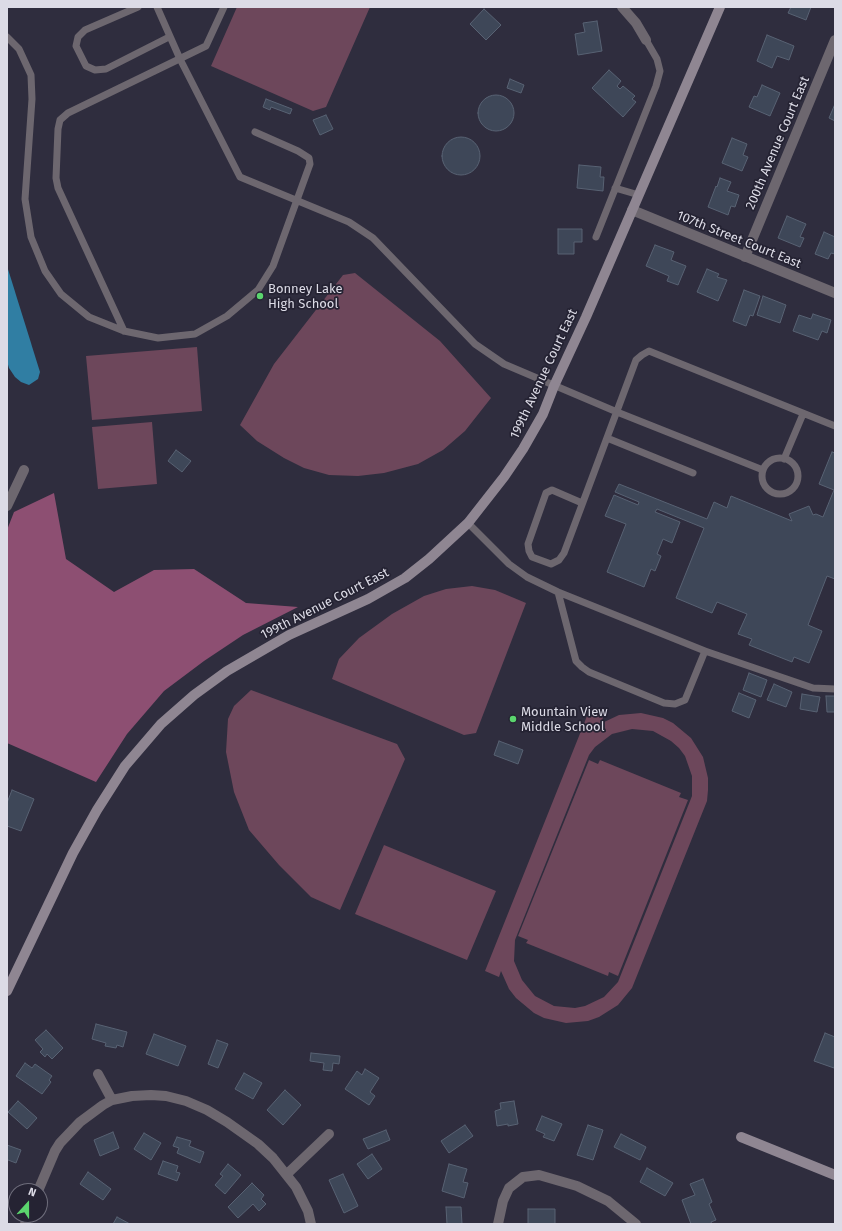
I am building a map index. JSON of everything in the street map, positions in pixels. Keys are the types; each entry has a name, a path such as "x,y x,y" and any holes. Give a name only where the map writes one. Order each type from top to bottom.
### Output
{"main road":[{"name":"199th Avenue Court East","path":"7,991 73,854 110,788 125,766 161,724 194,695 227,671 289,634 368,599 405,578 429,559 468,523 504,477 523,449 543,414 554,386 692,76 720,7"},
{"path":"741,1137 835,1175"}],"street":[{"path":"622,7 636,23 646,40"},
{"name":"200th Avenue Court East","path":"745,257 831,61 835,40"},
{"name":"107th Street Court East","path":"632,210 835,293"},
{"path":"7,506 24,470"},
{"path":"98,1074 112,1100"},
{"path":"41,1183 60,1143 80,1122 112,1100 151,1095 171,1097 186,1101 207,1110 258,1144 287,1174 302,1198 308,1211 311,1224"},
{"path":"287,1174 329,1134"},
{"path":"498,1224 503,1201 510,1188 523,1177 539,1175 577,1186 608,1201 636,1224"}],"lane":[{"path":"138,7 85,30 78,37 76,46 86,66 95,70 106,69 169,37"},
{"path":"157,7 180,60 240,176 349,222 373,238 475,344 504,364 617,412 763,470"},
{"path":"124,331 58,188 56,178 58,129 60,120 68,113 180,60 206,46 224,7"},
{"path":"7,37 19,49 31,75 32,99 25,199 31,237 45,271 61,294 89,317 124,331 158,338 195,334 228,316 258,290 273,266 310,164 309,158 298,151 255,132"},
{"path":"596,237 656,86 660,71 657,59 646,40"},
{"path":"615,188 639,195"},
{"path":"582,503 552,490 546,493 528,544 532,557 551,564 559,560 564,553 636,360 649,351 835,426"},
{"path":"784,459 803,414"},
{"path":"607,438 693,473"},
{"path":"775,459 784,459 791,462 798,472 797,483 790,491 779,494 769,490 763,481 763,470 770,461 775,459"},
{"path":"468,523 509,564 527,577 558,592 705,650 812,688 835,689"},
{"path":"558,592 576,661 589,672 664,703 675,704 685,700 705,650"}],"shaded area":[{"path":"237,7 370,7 326,107 313,111 211,66"},
{"path":"355,273 440,341 491,398 465,431 443,450 418,464 384,473 358,476 329,475 304,468 284,458 257,441 240,425 274,364 343,275"},
{"path":"197,347 202,411 92,420 86,356"},
{"path":"152,422 157,484 98,489 92,427"},
{"path":"54,493 66,559 114,592 154,570 194,569 246,603 298,607 243,635 204,661 164,691 127,734 96,782 7,743 7,530 14,512"},
{"path":"472,586 495,590 526,603 476,733 464,735 332,679 339,659 359,638 392,614 424,596 446,589"},
{"path":"251,690 397,744 405,759 340,910 311,897 279,865 249,830 234,792 226,752 228,719 234,706"},
{"path":"589,711 603,716 602,723 619,715 641,713 663,718 673,723 691,738 703,757 708,778 707,801 632,988 618,1005 599,1017 588,1021 566,1023 544,1018 534,1013 516,998 509,989 501,971 499,977 485,971","holes":["632,729 653,731 671,741 685,756 692,776 692,796 618,982 604,997 585,1006 575,1008 554,1006 535,996 522,980 514,961 515,940 589,755 595,747 612,734"]},
{"path":"589,760 598,764 600,760 681,793 679,797 688,800 618,976 609,972 608,976 526,943 528,940 518,936"},
{"path":"384,845 496,891 467,960 355,914"}],"water":[{"path":"7,266 40,372 38,379 29,385 21,382 15,377 9,368 7,361"}],"building":[{"path":"791,7 811,7 806,20 788,13"},
{"path":"484,9 501,25 486,40 470,24"},
{"path":"597,21 602,51 578,55 575,34 585,32 583,23"},
{"path":"767,35 794,46 789,60 777,56 772,68 757,61"},
{"path":"609,70 621,81 617,86 620,89 623,86 635,96 632,99 636,102 623,117 592,88"},
{"path":"510,79 524,85 521,93 507,88"},
{"path":"762,85 780,93 770,116 749,107 754,96 757,97"},
{"path":"496,95 506,98 511,103 514,113 511,123 506,128 496,131 486,128 481,123 478,113 481,103 486,98"},
{"path":"266,99 292,109 290,114 271,107 270,110 263,107"},
{"path":"835,104 835,121 829,118"},
{"path":"326,115 333,129 320,135 313,120"},
{"path":"457,137 465,137 472,140 477,145 480,156 477,167 472,172 465,175 457,175 450,172 445,167 442,160 442,152 445,145 450,140"},
{"path":"732,138 747,144 743,155 748,157 742,171 722,163"},
{"path":"579,165 601,167 600,177 604,177 603,191 577,188"},
{"path":"720,178 731,182 727,191 739,195 735,207 731,206 728,215 708,207"},
{"path":"787,216 806,224 800,237 804,238 800,247 778,238"},
{"path":"558,229 582,229 582,242 574,242 574,254 558,254"},
{"path":"824,232 835,237 835,254 831,253 828,259 815,254"},
{"path":"655,245 674,252 671,260 686,266 678,285 667,281 669,276 646,266"},
{"path":"707,269 719,274 717,277 727,280 718,301 697,292"},
{"path":"744,290 760,296 753,316 750,315 746,326 733,321"},
{"path":"763,296 786,305 780,323 757,315"},
{"path":"813,314 831,320 827,333 822,331 818,340 793,331 799,315 811,319"},
{"path":"176,450 191,461 182,472 168,461"},
{"path":"832,452 835,453 835,579 827,576 808,625 822,631 809,663 794,657 792,662 749,645 752,639 738,634 747,614 717,602 712,613 676,598 704,528 657,509 655,512 680,522 672,543 663,539 657,554 661,556 655,571 651,569 644,587 607,572 626,524 605,516 614,495 638,505 639,502 615,492 619,484 707,519 714,502 727,508 731,496 792,521 789,514 809,506 813,515 816,514 823,517 834,490 819,484"},
{"path":"749,673 767,680 761,697 743,690"},
{"path":"774,684 792,692 786,707 767,700"},
{"path":"739,693 756,700 749,718 732,711"},
{"path":"802,694 820,697 817,712 800,709"},
{"path":"826,696 835,696 835,712 827,712"},
{"path":"499,741 523,750 518,764 494,755"},
{"path":"12,790 34,799 21,831 7,826 7,803"},
{"path":"96,1024 127,1032 123,1047 117,1045 116,1048 105,1046 106,1043 92,1039"},
{"path":"46,1030 63,1048 52,1059 47,1054 45,1057 40,1052 43,1049 35,1040"},
{"path":"825,1033 835,1037 834,1068 814,1061"},
{"path":"154,1034 186,1046 178,1066 146,1054"},
{"path":"217,1040 228,1044 218,1068 208,1064"},
{"path":"311,1053 340,1056 339,1064 333,1063 332,1071 323,1070 324,1063 310,1061"},
{"path":"25,1063 32,1068 35,1064 52,1076 49,1080 51,1082 42,1094 16,1076"},
{"path":"365,1069 379,1078 370,1092 375,1096 369,1105 345,1089 357,1071 362,1075"},
{"path":"244,1073 262,1083 253,1099 235,1089"},
{"path":"285,1090 301,1105 283,1125 267,1110"},
{"path":"18,1101 37,1118 27,1129 8,1112"},
{"path":"514,1101 518,1124 497,1126 495,1111 501,1109 500,1103"},
{"path":"542,1116 562,1124 554,1141 543,1137 545,1134 536,1130"},
{"path":"465,1125 473,1136 449,1153 441,1141"},
{"path":"588,1125 603,1130 593,1160 577,1155"},
{"path":"386,1130 390,1140 368,1149 363,1139"},
{"path":"113,1132 119,1148 100,1156 94,1140"},
{"path":"144,1133 161,1143 151,1160 134,1149"},
{"path":"621,1134 646,1147 640,1160 614,1147"},
{"path":"177,1137 191,1141 189,1146 204,1152 200,1163 177,1153 179,1148 173,1146"},
{"path":"7,1145 21,1150 16,1163 7,1161"},
{"path":"372,1154 382,1169 368,1179 357,1164"},
{"path":"163,1161 178,1166 176,1172 180,1173 177,1181 158,1174"},
{"path":"228,1164 241,1175 225,1194 215,1185 223,1176 220,1174"},
{"path":"449,1164 467,1169 463,1182 468,1183 464,1198 442,1191"},
{"path":"647,1168 673,1183 665,1196 640,1182"},
{"path":"88,1172 111,1189 103,1200 80,1184"},
{"path":"343,1174 358,1206 344,1213 329,1180"},
{"path":"703,1179 712,1202 709,1204 716,1220 711,1222 712,1224 691,1224 682,1200 695,1195 690,1184"},
{"path":"252,1183 264,1195 261,1199 266,1204 259,1211 253,1204 238,1218 228,1207"},
{"path":"446,1207 461,1207 462,1224 447,1224"},
{"path":"528,1209 555,1209 555,1224 528,1224"},
{"path":"117,1217 130,1224 113,1224"}],"place":[{"name":"Bonney Lake High School","path":"260,296"},
{"name":"Mountain View Middle School","path":"513,719"}]}
